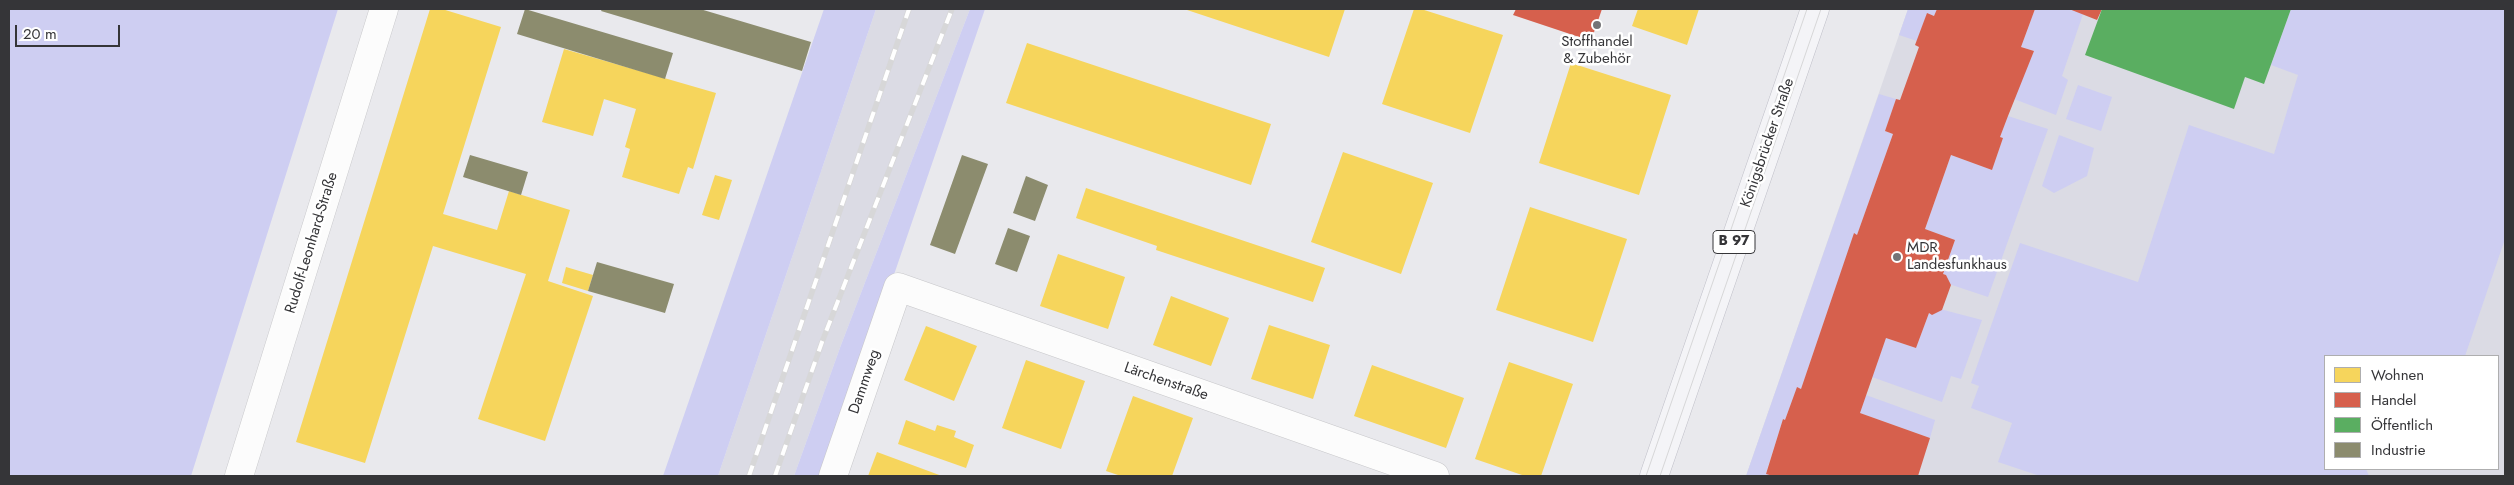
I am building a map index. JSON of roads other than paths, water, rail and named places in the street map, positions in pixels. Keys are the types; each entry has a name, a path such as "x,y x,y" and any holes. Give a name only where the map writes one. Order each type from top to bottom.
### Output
{"main road":[{"name":"Königsbrücker Straße","path":"1654,476 1815,9"}],"street":[{"name":"Rudolf-Leonhard-Straße","path":"239,476 384,9"},
{"name":"Dammweg","path":"833,476 898,287"},
{"name":"Lärchenstraße","path":"898,287 1435,476"}],"tram line":[{"path":"1646,476 1807,9"},
{"path":"1660,476 1821,9"}],"railway":[{"path":"749,476 909,9"},
{"path":"775,476 822,342 952,9"}],"place":[{"name":"Stoffhandel & Zubehör","path":"1597,25"},
{"name":"MDR Landesfunkhaus","path":"1897,257"}]}
